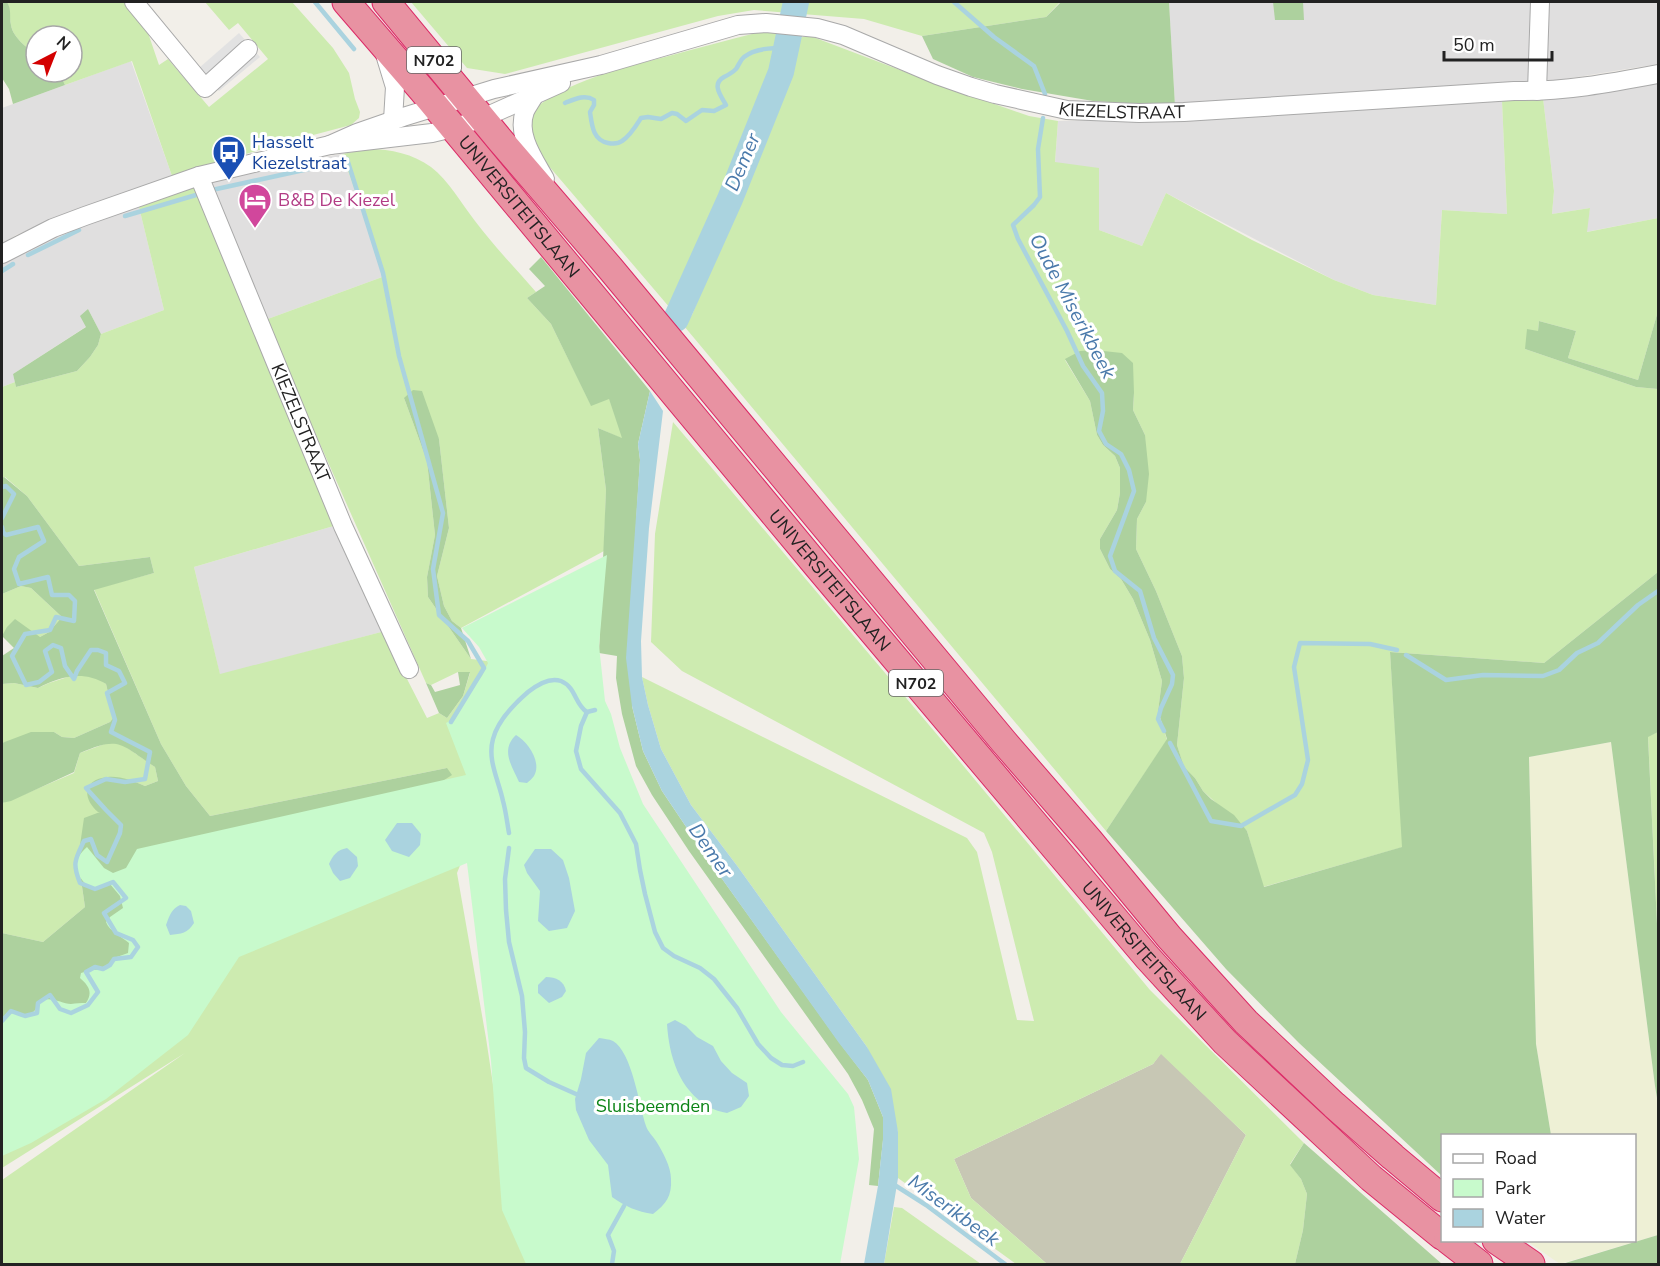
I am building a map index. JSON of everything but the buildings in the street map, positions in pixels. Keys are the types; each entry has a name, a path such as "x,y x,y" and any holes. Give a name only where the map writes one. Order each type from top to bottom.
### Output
{"highway":[{"name":"UNIVERSITEITSLAAN","path":"346,2 1147,957 1225,1042 1371,1178 1441,1234"},
{"name":"UNIVERSITEITSLAAN","path":"386,2 1169,938 1246,1022 1334,1105 1441,1195"},
{"path":"1499,1242 1531,1264"}],"street":[{"path":"134,2 205,88 248,49"},
{"path":"1537,91 1540,2"},
{"name":"KIEZELSTRAAT","path":"2,254 74,220 133,197 199,176 330,146 432,133 466,97 601,65 738,25 773,23 817,28 843,35 971,87 1067,110 1184,112 1537,91 1659,74"},
{"path":"381,43 395,87 393,120"},
{"name":"KIEZELSTRAAT","path":"330,146 393,120 483,118 601,65"},
{"path":"535,94 523,117 524,135 528,148 561,209"},
{"name":"KIEZELSTRAAT","path":"199,176 344,526 409,669"},
{"path":"818,567 841,546"}],"shaded area":[{"path":"1169,2 1532,2 1531,83 1175,106"},
{"path":"1542,2 1658,2 1658,64 1540,83"},
{"path":"239,33 260,57 219,91 199,68"},
{"path":"131,61 172,176 95,203 16,235 2,244 2,108 68,84 84,84 84,78"},
{"path":"1658,81 1658,218 1586,232 1590,208 1552,214 1554,191 1543,98"},
{"path":"1502,101 1507,214 1442,210 1436,305 1373,295 1334,280 1166,193 1142,246 1099,230 1055,163 1058,121 1307,113"},
{"path":"342,154 385,276 265,320 210,179 266,166"},
{"path":"139,207 164,310 101,334 88,309 87,326 13,374 15,382 2,387 2,260 57,230"},
{"path":"337,525 385,631 220,675 194,567"},
{"path":"1611,742 1658,1104 1658,1235 1636,1242 1636,1134 1551,1134 1536,1044 1529,757"},
{"path":"1161,1053 1246,1135 1180,1264 1047,1264 971,1198 954,1159 1153,1064"},
{"path":"1528,1242 1634,1242 1560,1264"}],"green space":[{"path":"2,2 7,2 12,30 24,45 24,84 65,85 13,104 9,89 2,78"},
{"path":"7,2 126,2 145,24 159,65 168,59 209,107 268,59 238,23 229,30 205,2 292,2 333,48 349,73 360,112 359,118 351,125 172,176 132,61 84,78 84,24 24,24 24,45 12,30"},
{"path":"411,2 1060,2 1046,17 922,36 864,19 754,10 718,16 505,74 467,68"},
{"path":"1061,2 1169,2 1175,106 1093,101 1022,89 973,77 933,59 922,36 1046,17"},
{"path":"1273,2 1303,2 1304,20 1275,20"},
{"path":"760,32 777,33 779,52 776,66 670,308 542,158 531,137 532,111 561,91 595,77"},
{"path":"802,37 813,37 1029,116 1058,121 1055,162 1099,168 1099,230 1142,246 1166,193 1252,240 1334,280 1373,295 1436,305 1442,210 1507,214 1502,101 1543,98 1554,191 1552,214 1590,208 1587,232 1658,218 1658,311 1638,380 1568,358 1576,331 1539,321 1538,331 1525,349 1636,387 1658,389 1658,572 1544,663 1390,652 1403,847 1263,887 1247,831 1203,791 1195,778 1184,768 1177,745 1184,678 1182,656 1136,549 1137,519 1146,502 1145,435 1133,410 1134,393 1065,360 1090,401 1097,435 1103,445 1115,456 1120,468 1117,510 1100,539 1100,549 1110,569 1121,579 1133,599 1150,640 1162,681 1158,711 1167,740 1106,831 684,326 692,315 775,108 797,41"},
{"path":"369,149 394,151 424,162 444,179 482,230 536,292 527,298 551,324 591,405 609,398 623,439 598,428 606,490 604,551 461,628 452,621 444,606 437,576 449,528 439,439 404,398 427,461 435,535 427,577 428,597 471,659 503,663 457,873 486,1038 511,1204 527,1264 2,1264 2,1180 185,1053 2,1168 2,1040 122,987 447,768 210,816 186,786 161,744 94,589 154,573 150,557 79,566 27,496 5,477 2,478 2,387 15,382 16,387 77,371 98,345 101,334 164,310 139,207 196,187 337,525 194,567 220,674 385,631 427,718 439,713 447,718 463,696 470,673 458,672 431,685 426,683 265,320 385,276 342,154"},
{"path":"541,257 650,391 638,444 640,460 636,523 632,706 643,751 662,791 705,855 868,1080 883,1117 878,1186 869,1185 874,1129 848,1074 689,851 636,766 622,714 616,678 617,656 599,653 606,490 598,428 622,438 609,399 591,406 551,324 527,298 545,286 529,269"},
{"path":"88,309 101,334 98,345 90,357 77,371 16,387 13,374 86,327 80,316"},
{"path":"1658,311 1658,389 1636,387 1525,349 1527,329 1538,331 1539,321 1576,331 1568,358 1638,380"},
{"path":"1080,351 1122,353 1133,363 1133,410 1145,435 1149,474 1146,502 1137,519 1136,549 1182,656 1184,678 1177,745 1184,767 1203,791 1234,815 1247,831 1264,887 1402,847 1390,652 1544,663 1658,572 1658,732 1648,737 1658,944 1658,1104 1611,742 1529,757 1536,1044 1551,1134 1441,1134 1441,1175 1299,1043 1226,969 1106,831 1167,739 1158,711 1162,681 1150,640 1133,599 1121,579 1110,569 1100,549 1100,539 1117,510 1120,468 1115,456 1103,445 1097,435 1090,401 1065,359"},
{"path":"413,390 422,391 439,439 449,528 437,576 444,606 452,621 461,628 471,659 428,597 427,577 435,535 427,461 404,398"},
{"path":"673,422 1150,990 1304,1143 1290,1164 1301,1179 1307,1194 1303,1230 1295,1264 1180,1264 1246,1135 1161,1054 1153,1064 954,1159 971,1198 1047,1264 1016,1264 898,1178 898,1132 867,1047 691,805 661,749 642,677 967,838 977,852 1017,1020 1034,1021 992,852 984,833 682,671 651,642 655,534"},
{"path":"4,477 27,496 79,566 150,557 154,573 94,590 161,744 186,786 210,816 447,768 452,775 122,987 2,1040 2,933 43,942 85,907 78,859 84,818 100,812 93,806 87,795 90,785 100,778 108,777 122,778 145,786 158,781 155,767 135,753 120,745 104,744 80,753 74,772 2,803 2,743 31,732 54,732 62,737 74,738 110,722 114,717 106,684 89,677 72,676 55,680 38,688 14,683 2,684 2,656 14,648 2,636 7,627 15,619 40,637 49,632 62,617 31,588 21,586 2,594 2,478"},
{"name":"Sluisbeemden","path":"607,555 599,646 605,701 620,748 643,804 781,1012 848,1094 854,1107 859,1159 840,1264 526,1264 502,1210 491,1061 467,863 239,957 188,1035 106,1099 31,1143 2,1156 2,1018 13,1013 25,1015 32,1013 45,1000 71,1004 86,1003 90,992 80,978 81,973 107,969 114,958 128,953 129,943 113,931 106,922 123,908 120,896 110,884 102,888 90,889 76,868 78,858 87,847 104,868 113,873 126,868 137,849 466,775 446,723 455,718 458,707 482,676 488,663 479,647 462,628"},
{"path":"21,586 31,588 62,617 49,632 40,637 2,634 2,594"},
{"path":"458,672 470,672 463,696 447,718 439,713 426,683 431,685 435,692 460,685"},
{"path":"74,675 96,677 106,684 114,717 110,722 74,738 62,737 54,732 2,743 2,684 14,683 38,688"},
{"path":"1658,732 1658,944 1648,736"},
{"path":"110,742 123,745 155,767 158,781 145,786 130,780 114,808 78,859 85,907 43,942 2,933 2,803 74,773 80,753"},
{"path":"1304,1143 1442,1264 1295,1264 1303,1230 1307,1194 1301,1179 1290,1165"},
{"path":"894,1207 902,1208 981,1264 884,1264"},
{"path":"1658,1235 1658,1264 1562,1264 1636,1242"}],"water":[{"name":"Demer","path":"650,391 663,411 649,528 641,641 642,677 648,705 661,749 691,805 867,1047 891,1089 898,1132 898,1178 884,1264 864,1264 878,1186 883,1139 883,1117 868,1080 705,855 662,791 643,751 632,706 626,658 640,460 638,444"},
{"path":"516,735 529,747 535,759 536,771 527,783 519,782 509,758 509,746"},
{"path":"397,823 412,823 421,834 420,845 409,857 392,851 385,840"},
{"path":"347,848 357,857 358,866 350,878 340,881 329,864 336,853"},
{"path":"535,849 551,849 563,860 575,911 567,928 549,931 538,921 540,891 524,865"},
{"path":"180,905 186,906 191,911 194,923 184,932 170,935 166,925 169,916"},
{"path":"546,977 559,980 566,991 562,997 549,1003 538,993 538,985"},
{"path":"675,1020 713,1046 721,1061 732,1073 747,1083 749,1096 741,1107 727,1113 718,1111 699,1100 683,1082 670,1048 667,1024"},
{"path":"599,1038 613,1041 625,1056 646,1126 670,1170 669,1195 665,1203 653,1214 631,1208 612,1197 608,1165 589,1140 576,1110 575,1099 586,1053"}],"waterway":[{"path":"315,2 354,49"},
{"name":"Demer","path":"676,319 730,199 781,72 796,2"},
{"name":"Oude Miserikbeek","path":"954,2 994,37 1034,66 1045,94"},
{"path":"565,103 584,97 594,100 590,112 596,136 603,141 617,143 633,131 641,118 661,119 672,113 686,121 702,110 714,111 726,105 718,90 718,83 736,69 743,58 758,50 786,48"},
{"name":"Oude Miserikbeek","path":"1043,118 1038,149 1040,197 1013,225 1083,366 1102,393 1103,411 1099,431 1106,444 1121,454 1129,470 1134,491 1110,556 1115,571 1140,591 1154,638 1173,675 1172,684 1158,719 1164,731"},
{"path":"347,159 383,273 399,356 443,513 433,569 439,615 468,641 484,668 451,722"},
{"path":"212,190 313,168"},
{"path":"125,216 196,195"},
{"path":"28,255 79,230"},
{"path":"2,271 13,264"},
{"path":"2,487 6,486 14,494 2,518"},
{"path":"2,527 6,535 38,527 44,541 19,557 14,569 19,584 48,577 52,595 69,595 75,601 74,621 56,617 50,630 25,634 12,656 26,685 39,682 52,672 45,651 53,645 61,648 65,666 74,679 91,650 106,653 106,665 119,671 125,683 107,693 115,720 111,732 150,752 145,779 125,782 106,779 86,788 121,825 120,833 107,862 97,855 91,839 84,841 76,862 80,883 95,889 113,882 126,898 104,913 116,933 133,940 138,947 131,957 114,959 103,969 95,967 86,972 98,992 88,1005 71,1013 60,1009 50,995 38,1003 37,1013 25,1016 11,1011 2,1021"},
{"name":"Oude Miserikbeek","path":"1406,655 1446,680 1483,675 1543,676 1559,670 1577,653 1598,643 1638,605 1658,591"},
{"name":"Oude Miserikbeek","path":"1170,743 1211,821 1241,826 1295,795 1302,784 1308,760 1294,667 1300,643 1370,644 1397,650"},
{"path":"509,833 491,755 495,732 503,719 528,692 540,684 553,680 561,681 570,687 580,705 587,712 595,710"},
{"path":"587,712 581,726 576,751 581,769 620,813 636,844 645,894 655,932 663,948 674,956 700,968 714,979 737,1008 758,1044 771,1058 782,1065 793,1066 803,1062"},
{"path":"509,848 505,879 506,910 509,942 522,996 526,1068 549,1082 576,1094"},
{"name":"Miserikbeek","path":"893,1184 926,1205 1005,1264"},
{"path":"612,1264 614,1251 608,1235 624,1206"}],"place":[{"name":"Hasselt Kiezelstraat","path":"229,181"},
{"name":"B&B De Kiezel","path":"255,229"}]}
